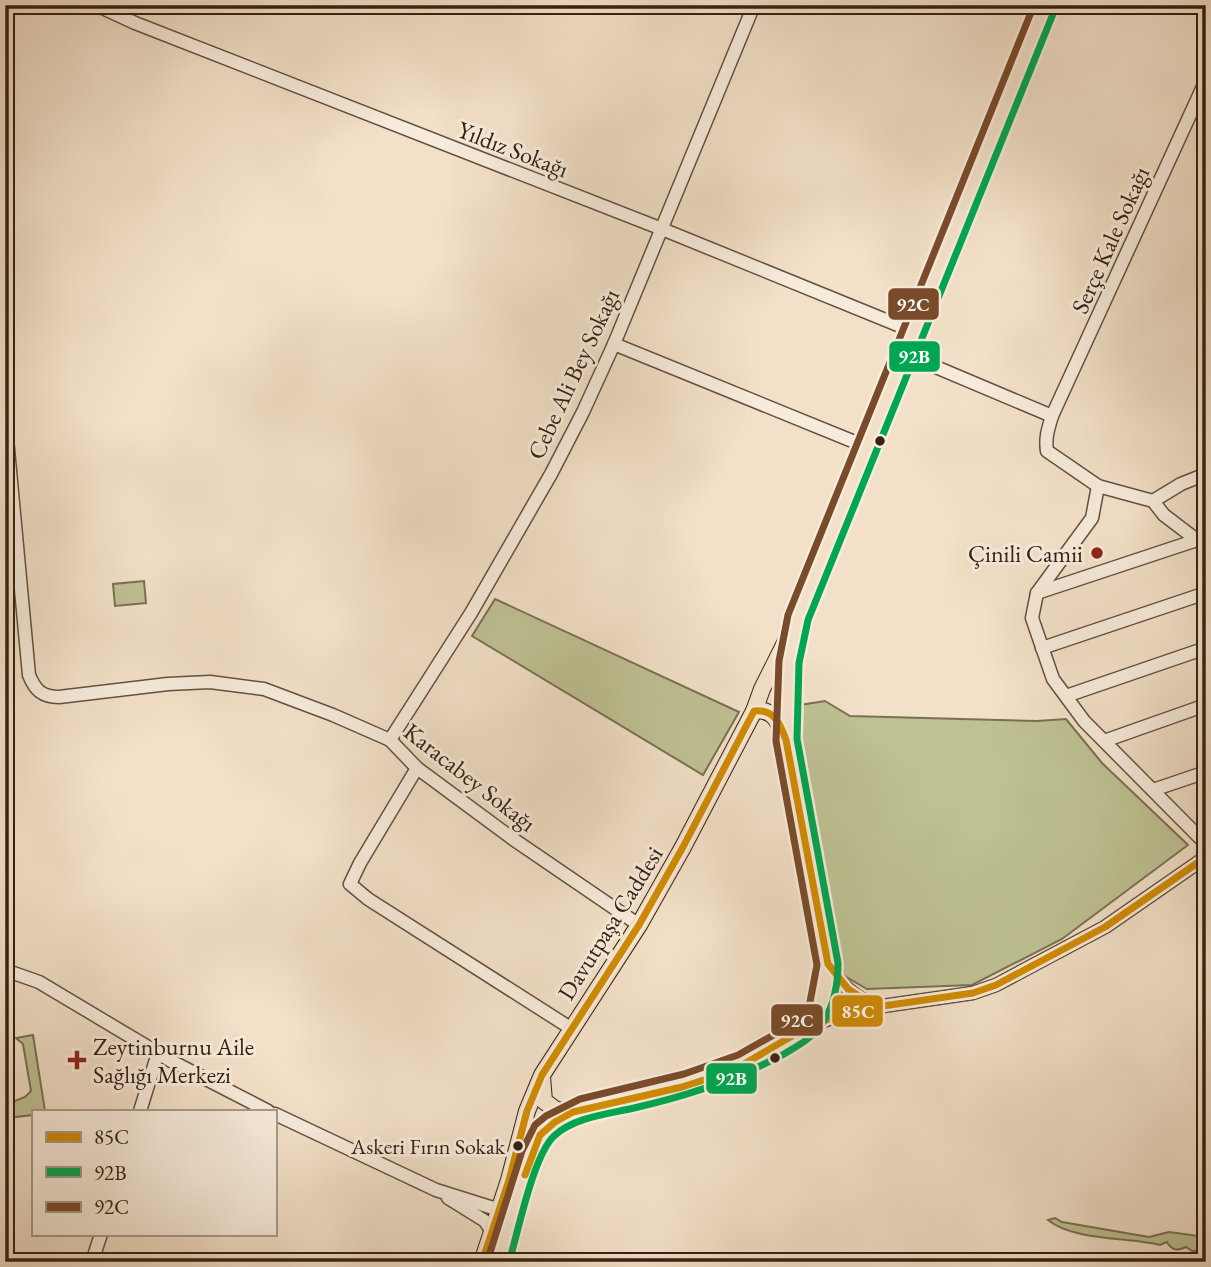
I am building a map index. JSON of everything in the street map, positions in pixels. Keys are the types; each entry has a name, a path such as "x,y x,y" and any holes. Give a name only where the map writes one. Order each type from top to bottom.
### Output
{"main road":[{"name":"Davutpaşa Caddesi","path":"482,1262 527,1111 542,1074 639,925 683,847 754,711 762,688 798,617 1045,5"},
{"name":"Davutpaşa Caddesi","path":"798,617 789,662 786,740 828,964"},
{"path":"754,711 763,710 773,715 786,740"},
{"path":"498,1262 540,1135 573,1112 682,1087 732,1071 804,1029 820,1004 828,964"},
{"path":"542,1074 544,1101 556,1110 573,1112"}],"street":[{"name":"Yıldız Sokağı","path":"96,5 147,28 662,229 915,332"},
{"name":"Cebe Ali Bey Sokağı","path":"390,740 471,613 551,474 614,344 754,5"},
{"name":"Serçe Kale Sokağı","path":"1203,545 1164,515 1153,501 1098,486 1047,451 1046,432 1206,80"},
{"path":"614,344 867,447"},
{"path":"905,354 1052,416"},
{"name":"Karacabey Sokağı","path":"5,417 11,553 29,675 36,689 41,693 59,697 168,684 210,682 264,689 390,740 417,768 513,839 639,925"},
{"path":"1153,501 1181,484 1206,474"},
{"path":"1098,486 1093,518 1037,593 1031,618 1054,679 1084,721 1206,844"},
{"path":"1037,593 1203,545"},
{"path":"1042,648 1206,593"},
{"path":"1066,696 1206,648"},
{"path":"1104,741 1206,705"},
{"path":"417,768 350,884 379,906 572,1029"},
{"path":"1153,790 1206,772"},
{"path":"804,1029 836,1016 876,1007 973,993 1013,978 1105,927 1206,857"},
{"path":"828,964 837,979 864,1001 876,1007"},
{"path":"5,970 51,988 158,1053 266,1110"},
{"path":"140,1110 158,1053"},
{"path":"276,1114 436,1190 490,1208 500,1208"},
{"path":"436,1190 485,1221 492,1232"},
{"path":"92,1262 101,1236"}],"green space":[{"path":"144,581 146,603 115,606 113,584"},
{"path":"495,599 739,712 703,775 472,636"},
{"path":"825,701 850,716 1037,721 1066,719 1102,763 1188,845 1062,939 972,985 867,989 836,971 791,717 800,705"},
{"path":"33,1035 45,1110 32,1110 32,1115 6,1118 12,1102 25,1097 31,1091 23,1044 16,1038"},
{"path":"1055,1218 1062,1222 1149,1237 1169,1232 1206,1237 1206,1251 1192,1251 1186,1247 1175,1249 1167,1242 1160,1245 1072,1232 1048,1220"}],"transit line":[{"name":"92C","path":"488,1259 522,1151 535,1125 546,1116 580,1099 684,1074 738,1055 793,1024 810,1002 817,965 776,741 779,661 788,615 1034,5"},
{"name":"92B","path":"509,1262 539,1160 554,1136 571,1124 592,1117 693,1092 748,1072 807,1039 819,1028 828,1013 836,989 838,963 797,739 799,663 808,620 1055,9"},
{"name":"85C","path":"482,1262 509,1180 527,1111 542,1075 639,925 754,711 767,712 775,718 786,740 828,964 848,989 876,1007"},
{"name":"85C","path":"525,1175 540,1135 573,1112 682,1087 732,1071 804,1029 836,1016 876,1007 973,993 996,985 1105,927 1206,857"}],"place":[{"name":"Çinili Camii","path":"1097,553"},
{"name":"Zeytinburnu Aile Sağlığı Merkezi","path":"77,1060"},
{"name":"Askeri Fırın Sokak","path":"518,1146"}]}
